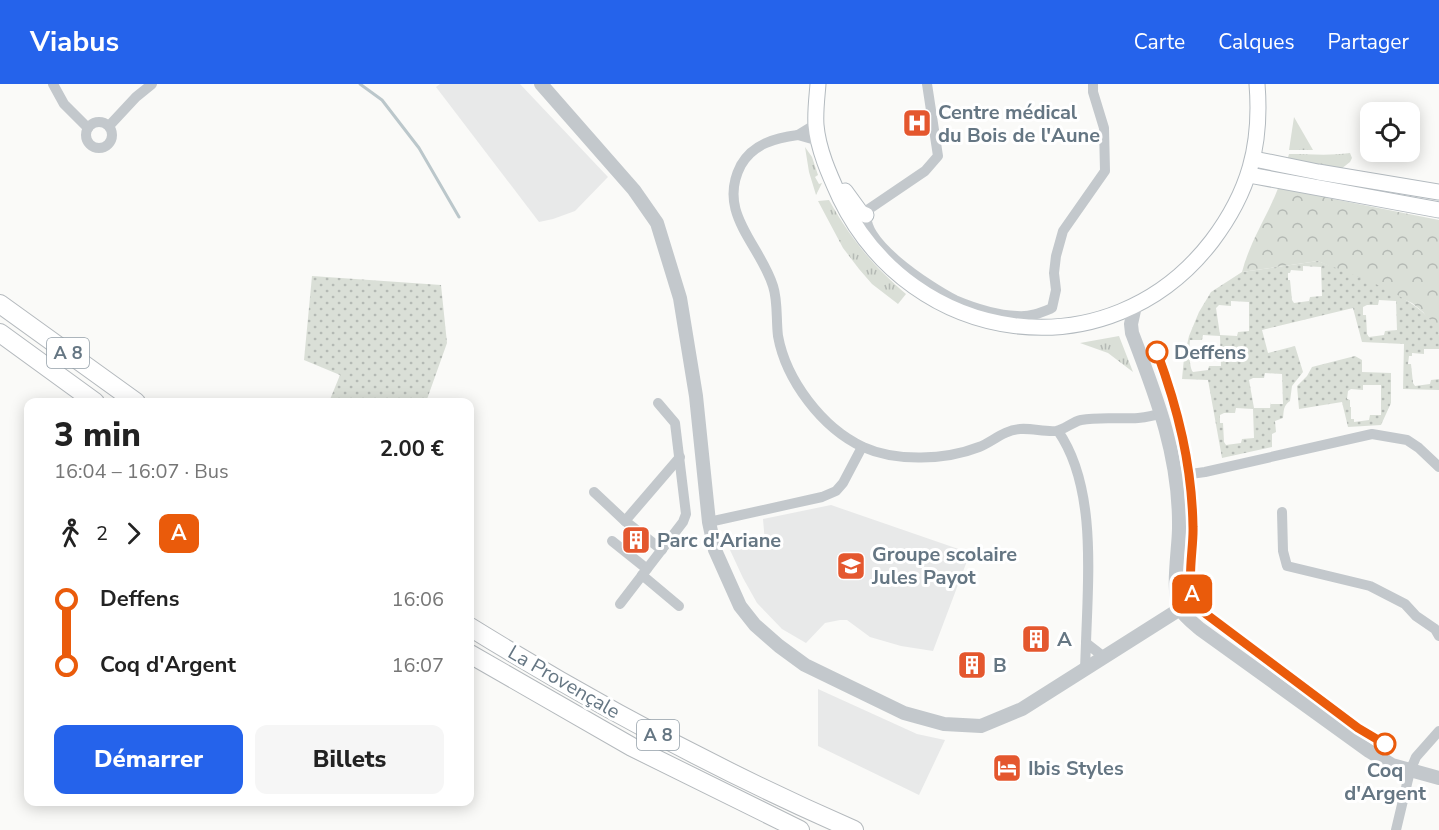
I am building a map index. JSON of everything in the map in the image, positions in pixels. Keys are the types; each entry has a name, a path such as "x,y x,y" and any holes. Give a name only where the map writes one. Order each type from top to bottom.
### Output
{"highway":[{"name":"A 8","path":"0,304 130,398"},
{"name":"A 8","path":"0,333 89,398"},
{"name":"La Provençale","path":"474,629 584,695 680,747 772,793 854,830"},
{"name":"La Provençale","path":"474,656 632,747 800,830"}],"main road":[{"path":"818,84 816,124 820,147 840,196 866,242 888,266 925,295 974,317 1023,327 1062,327 1115,314 1135,306 1169,284 1198,258 1224,225 1249,175 1254,159 1259,124 1257,84"},
{"path":"820,147 848,196 861,213 868,212"},
{"path":"1254,159 1439,192"},
{"path":"1249,175 1439,210"}],"street":[{"path":"53,84 64,104 88,128"},
{"path":"109,126 136,97 152,84"},
{"path":"541,84 634,190 657,223 680,298 697,406 709,522 715,550 740,606 755,625 779,646 805,665 904,713 944,724 981,726 1022,709 1180,609"},
{"path":"927,84 938,156 925,171 868,212 868,228 899,263 948,296 990,312 1029,317 1052,308 1056,290 1054,273 1056,256 1063,231 1106,171 1104,128 1093,92 1093,84"},
{"path":"100,122 109,126 112,138 110,143 100,148 90,145 87,139 88,128 100,122"},
{"path":"816,124 798,135 777,137 746,156 733,188 734,207 773,287 779,338 798,387 817,414 862,447 886,455 910,457 961,454 982,446 998,436 1019,429 1058,431 1081,420 1149,417 1161,413"},
{"path":"798,135 820,147"},
{"path":"1135,306 1131,324 1132,333 1171,445 1176,476 1179,528 1175,595 1180,609 1200,629 1385,761 1410,771 1439,778"},
{"path":"1115,314 1132,333"},
{"path":"620,604 683,522 686,514 675,423 658,403"},
{"path":"1058,431 1070,448 1084,498 1088,566 1085,669"},
{"path":"1176,476 1205,472 1372,434 1407,440 1439,467"},
{"path":"709,522 822,497 836,491 843,483 862,447"},
{"path":"625,521 680,458"},
{"path":"594,492 625,521 662,550"},
{"path":"1282,512 1283,552 1287,566 1370,586 1405,603 1416,616 1435,629 1439,636"},
{"path":"612,541 679,606"},
{"path":"1086,643 1104,657"},
{"path":"1396,830 1410,771 1416,757 1439,731"}],"shaded area":[{"path":"440,84 520,84 608,177 575,211 539,222 436,87"},
{"name":"Groupe scolaire Jules Payot","path":"831,505 970,553 933,651 901,646 870,637 847,620 825,623 806,643 782,629 757,603 730,550 765,543 763,519"},
{"path":"818,689 917,734 945,740 919,795 818,746"}],"green space":[{"path":"1294,117 1313,150 1289,150"},
{"path":"805,147 812,157 818,175 815,177 819,184 822,183 816,195 809,172"},
{"path":"1350,153 1352,158 1350,162 1341,169 1287,161 1289,154"},
{"path":"1279,186 1439,220 1439,335 1423,312 1412,303 1318,261 1242,272"},
{"path":"829,200 863,251 906,294 898,304 872,284 843,248 818,201"},
{"path":"1318,261 1387,289 1405,299 1432,322 1439,335 1439,349 1424,349 1424,354 1412,353 1412,356 1409,356 1408,364 1411,364 1413,383 1415,386 1430,384 1431,380 1439,379 1439,390 1403,389 1404,344 1362,342 1353,308 1262,330 1268,353 1295,346 1303,372 1292,386 1290,401 1285,406 1283,418 1275,421 1276,432 1272,434 1272,447 1222,458 1208,380 1182,379 1184,358 1189,336 1211,292 1242,272","holes":["1303,266 1321,267 1322,296 1310,297 1309,301 1294,303 1288,273 1291,270 1303,271","1379,300 1396,301 1397,330 1385,331 1384,335 1369,337 1366,315 1363,315 1363,307 1378,305","1231,301 1249,302 1249,331 1238,332 1237,336 1220,335 1216,308 1219,305 1231,306","1203,335 1220,336 1221,366 1209,366 1208,370 1193,372 1189,353 1190,340 1202,340","1265,373 1282,374 1283,404 1271,404 1271,402 1270,408 1254,408 1249,380 1264,378","1236,408 1253,409 1254,438 1242,439 1241,443 1226,445 1223,423 1220,423 1220,415 1235,413"]},
{"path":"312,276 441,285 447,343 427,398 331,398 340,375 304,360"},
{"path":"1119,336 1133,372 1108,353 1080,343"},
{"path":"1355,356 1362,360 1362,372 1391,373 1391,403 1381,425 1348,427 1342,402 1299,409 1297,386 1312,367","holes":["1363,385 1381,385 1381,415 1370,415 1369,420 1354,422 1354,419 1351,419 1350,400 1347,399 1348,391 1363,390"]}],"waterway":[{"path":"360,84 382,100 419,148 459,217"}],"bus line":[{"name":"A","path":"1157,352 1181,426 1188,464 1193,526 1191,594 1194,603 1358,728 1385,744"}],"place":[{"name":"Centre médical du Bois de l'Aune","path":"917,123"},
{"name":"Deffens","path":"1157,352"},
{"name":"Parc d'Ariane","path":"636,540"},
{"name":"Groupe scolaire Jules Payot","path":"851,566"},
{"name":"A","path":"1036,639"},
{"name":"B","path":"972,665"},
{"name":"Coq d'Argent","path":"1385,744"},
{"name":"Ibis Styles","path":"1007,768"}]}
